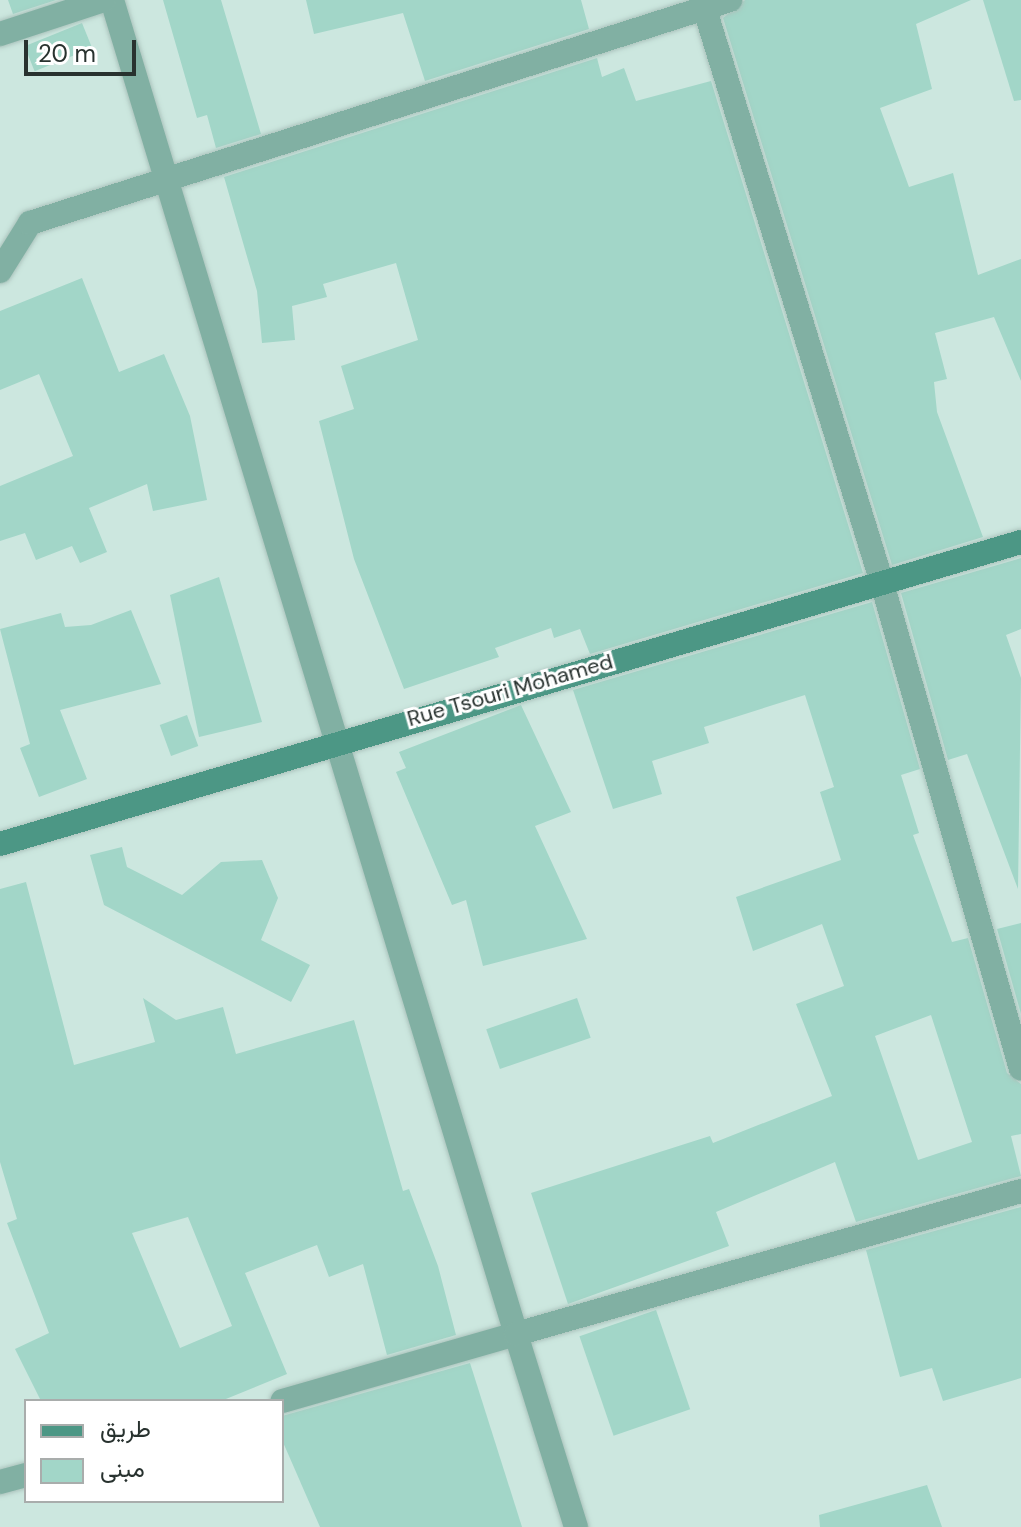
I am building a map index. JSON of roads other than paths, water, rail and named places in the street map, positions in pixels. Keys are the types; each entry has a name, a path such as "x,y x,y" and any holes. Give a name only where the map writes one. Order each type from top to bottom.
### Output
{"street":[{"path":"0,34 104,0"},
{"path":"112,0 169,176 576,1527"},
{"path":"0,271 30,223 703,4 730,0"},
{"path":"703,4 882,583 1021,1069"},
{"name":"Rue Tsouri Mohamed","path":"0,844 340,739 1021,542"},
{"path":"284,1400 1021,1191"},
{"path":"0,1482 24,1476"}]}
